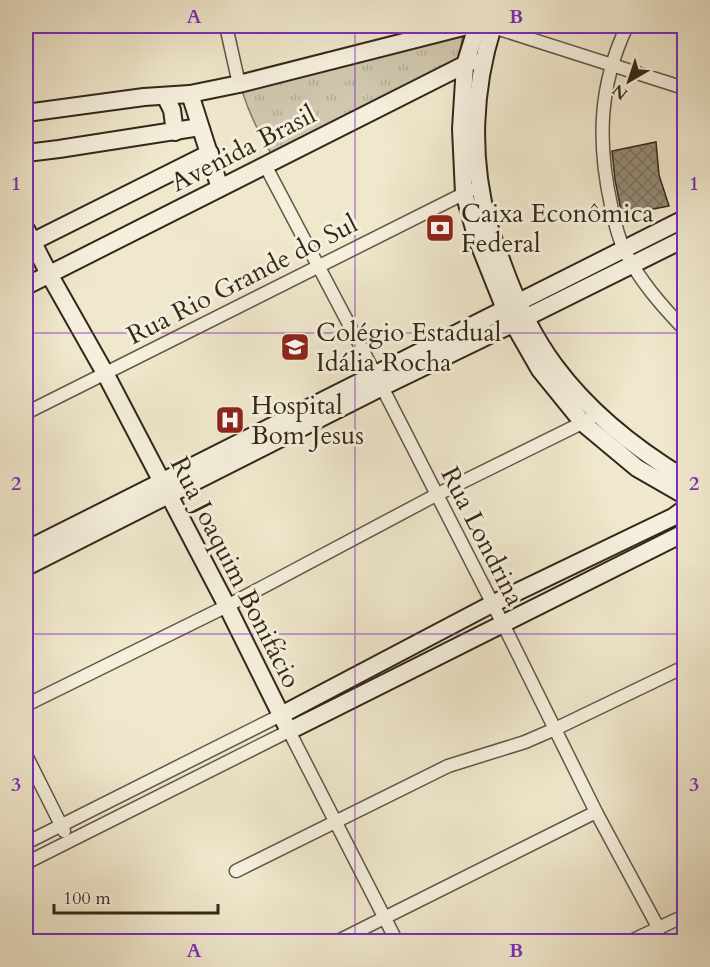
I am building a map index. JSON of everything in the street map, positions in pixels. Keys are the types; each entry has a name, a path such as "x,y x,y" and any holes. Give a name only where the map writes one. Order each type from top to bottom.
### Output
{"street":[{"path":"226,26 239,84"},
{"path":"26,113 144,97 190,94 239,84 467,26"},
{"path":"487,26 684,88"},
{"path":"487,26 476,127 480,186 488,223 515,314 555,366 599,415 647,456 684,478"},
{"path":"487,26 465,65 461,129 464,192 477,239 540,370 583,423 638,468 684,495"},
{"path":"627,26 611,64 605,99 601,141 606,186 615,225 628,256 654,296 684,329"},
{"name":"Avenida Brasil","path":"26,286 484,56"},
{"path":"190,94 220,188"},
{"path":"165,96 172,110 175,132"},
{"path":"26,153 200,127"},
{"name":"Avenida Brasil","path":"28,238 210,153"},
{"name":"Rua Londrina","path":"265,165 502,622 596,812 659,929"},
{"name":"Rua Rio Grande do Sul","path":"26,413 480,186"},
{"path":"26,567 165,489 628,256 684,219"},
{"name":"Rua Joaquim Bonifácio","path":"28,238 105,373 227,606 397,942"},
{"path":"628,256 684,239"},
{"path":"26,705 227,606 436,495 599,415"},
{"path":"26,550 165,489"},
{"path":"26,843 281,715 492,604 684,510"},
{"path":"26,863 502,622 684,533"},
{"path":"236,871 448,766 525,742 684,667"},
{"path":"26,755 69,841"},
{"path":"336,942 596,812"},
{"path":"629,942 684,916"}],"green space":[{"path":"463,34 458,62 272,155 254,123 241,88"}],"building":[{"path":"656,142 659,175 669,206 622,215 612,151"}],"place":[{"name":"Caixa Econômica Federal","path":"440,228"},
{"name":"Colégio Estadual Idália Rocha","path":"295,347"},
{"name":"Hospital Bom Jesus","path":"230,420"}]}
